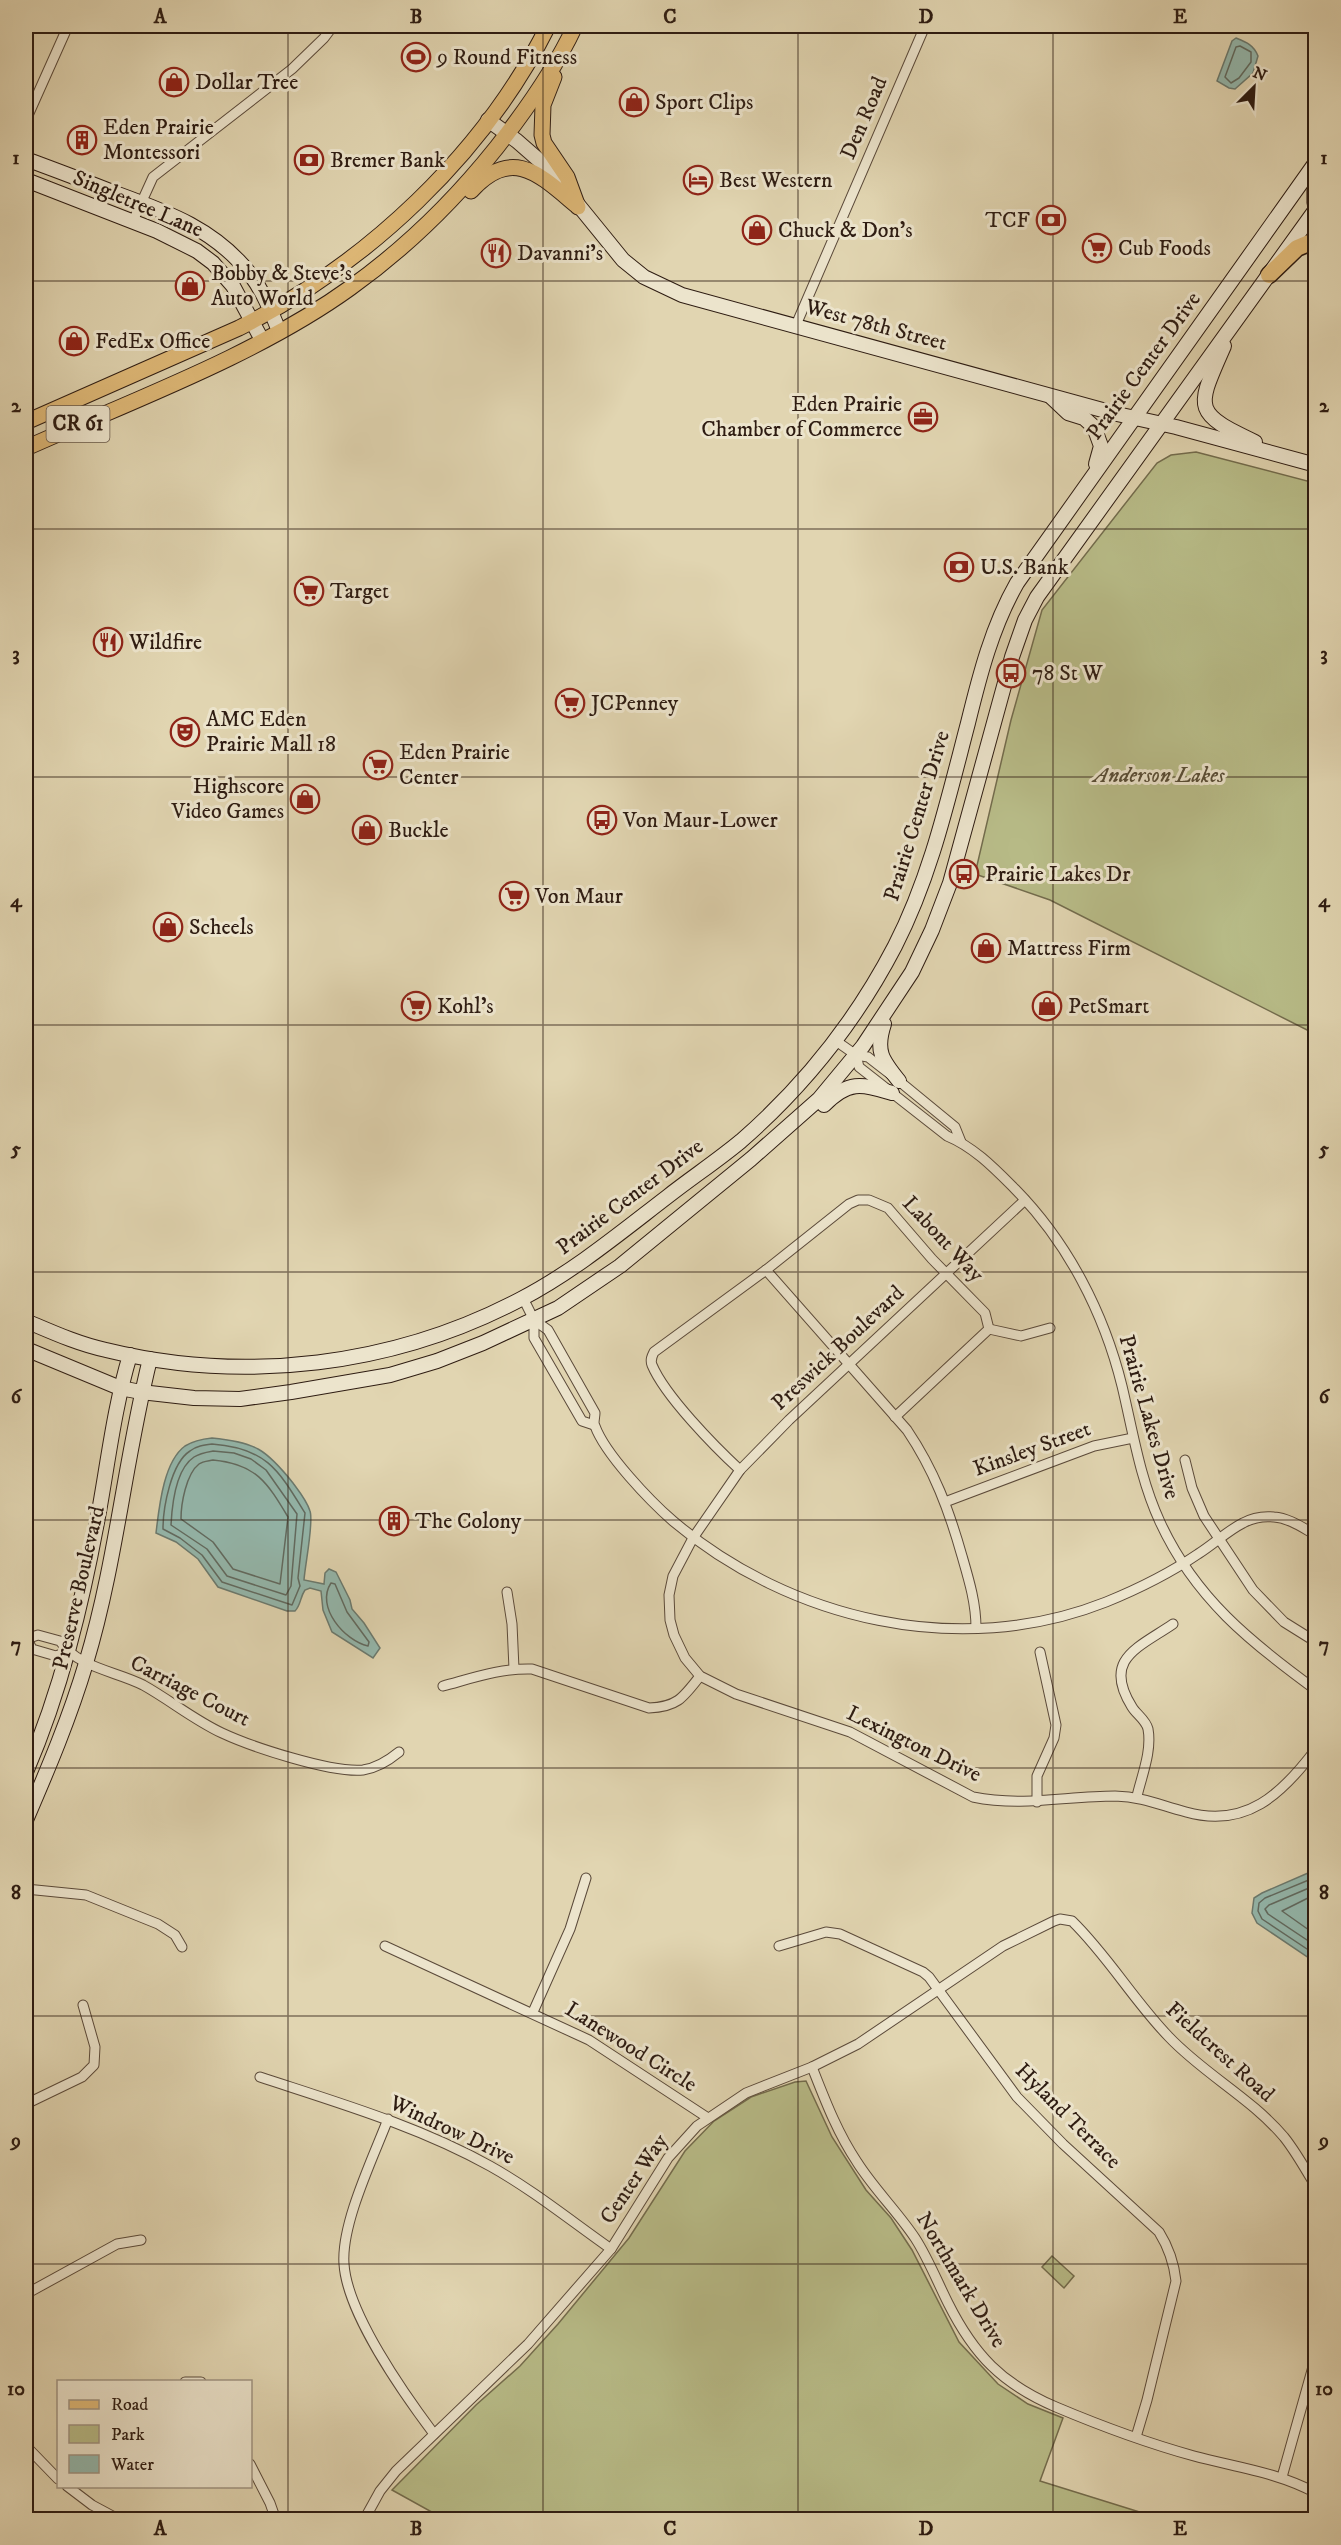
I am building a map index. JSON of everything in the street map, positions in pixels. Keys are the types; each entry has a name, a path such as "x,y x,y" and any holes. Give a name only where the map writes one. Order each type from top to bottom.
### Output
{"highway":[{"path":"1316,180 1316,203"},
{"path":"1269,275 1297,248 1316,240"}],"main road":[{"name":"CR 61","path":"26,422 271,312 342,266 402,217 488,120 526,64 548,26"},
{"name":"CR 61","path":"26,448 262,340 350,288 435,218 507,134 544,81 572,32"},
{"path":"572,32 543,105 541,126 544,143 567,177 578,207"},
{"name":"West 78th Street","path":"488,120 549,169 623,260 644,277 682,295 1316,465"},
{"name":"Singletree Lane","path":"26,159 187,221 222,244 251,275 279,331"},
{"name":"Prairie Center Drive","path":"26,1321 83,1344 130,1355 188,1364 242,1367 328,1362 415,1342 464,1326 523,1298 573,1267 739,1142 781,1104 837,1041 880,973 922,885 996,623 1017,583 1316,162"},
{"path":"435,218 453,211 477,185 492,173 519,166 538,173 578,207"},
{"name":"Singletree Lane","path":"26,180 178,240 213,263 233,286 262,340"},
{"name":"Prairie Center Drive","path":"26,1350 120,1388 194,1398 240,1399 346,1384 437,1361 558,1308 620,1266 751,1159 819,1099 856,1055 890,1007 912,972 942,907 1012,657 1025,620 1055,571 1316,208"},
{"path":"1234,323 1204,393 1207,412 1222,426 1287,457"},
{"path":"1048,394 1068,412 1090,422 1097,432 1101,446 1092,475"},
{"path":"751,1159 799,1130 842,1089 860,1085 896,1087 880,1051 880,1037 890,1007"},
{"name":"Preserve Boulevard","path":"26,1772 68,1652 94,1538 120,1388 130,1355"},
{"name":"Preserve Boulevard","path":"26,1820 57,1749 87,1662 109,1566 141,1392 150,1359"}],"street":[{"path":"26,120 68,26"},
{"path":"133,221 153,177 162,168 292,69 333,26"},
{"name":"Den Road","path":"796,325 925,26"},
{"name":"Prairie Lakes Drive","path":"837,1041 856,1055 868,1057 947,1136 961,1142 996,1170 1052,1232 1094,1304 1110,1343 1147,1489 1160,1523 1183,1563 1197,1585 1247,1638 1316,1690"},
{"name":"Prairie Lakes Drive","path":"856,1055 859,1067 896,1087 955,1127 961,1142"},
{"name":"Labont Way","path":"740,1470 678,1404 651,1360 654,1352 766,1270 849,1204 858,1200 869,1200 888,1208 985,1313 989,1329"},
{"name":"Preswick Boulevard","path":"693,1538 740,1470 789,1420 1025,1200"},
{"path":"766,1270 895,1417 922,1452 937,1479 954,1523 972,1590 976,1628"},
{"path":"523,1298 534,1320 534,1338 582,1421 594,1425 635,1483 664,1513 693,1538 730,1563 766,1583 825,1607 889,1623 933,1628 976,1628 1019,1624 1065,1615 1128,1592 1183,1563 1244,1522 1267,1517 1289,1521 1316,1534"},
{"path":"534,1320 548,1330 595,1413 594,1425"},
{"path":"895,1417 989,1329 1021,1336 1050,1328"},
{"name":"Kinsley Street","path":"945,1502 1094,1446 1133,1438"},
{"path":"1185,1460 1192,1488 1204,1516 1253,1590 1284,1622 1316,1642"},
{"name":"Lexington Drive","path":"693,1538 673,1576 669,1594 670,1620 685,1658 700,1676 736,1694 850,1732 974,1797 1007,1803 1137,1796 1187,1813 1207,1817 1246,1812 1270,1799 1279,1791 1295,1776 1316,1749"},
{"path":"507,1592 512,1624 514,1669"},
{"path":"1137,1796 1149,1750 1148,1726 1131,1706 1119,1678 1120,1670 1129,1655 1173,1624"},
{"name":"Carriage Court","path":"26,1639 38,1635 60,1641 68,1652 142,1684 220,1732 299,1760 362,1770 384,1764 399,1752"},
{"path":"26,1639 32,1649 56,1656 68,1652"},
{"path":"1037,1802 1037,1776 1054,1738 1056,1725 1040,1652"},
{"path":"443,1686 514,1669 532,1669 550,1673 649,1708 666,1707 678,1702 700,1676"},
{"name":"Lanewood Circle","path":"533,2012 570,1929 586,1878"},
{"path":"26,1889 86,1895 158,1924 175,1935 182,1947"},
{"name":"Center Way","path":"364,2520 380,2491 396,2471 528,2344 611,2249 668,2158 697,2126 746,2093 812,2067 858,2044 995,1952 1032,1931 1060,1919 1072,1921"},
{"name":"Fieldcrest Road","path":"1072,1921 1145,2012 1171,2040 1259,2112 1283,2136 1303,2163 1316,2187"},
{"name":"Hyland Terrace","path":"779,1946 819,1934 840,1934 923,1972 939,1989 997,2073 1017,2097 1062,2144 1147,2219 1167,2245 1175,2273 1173,2299 1136,2437"},
{"name":"Lanewood Circle","path":"385,1946 533,2012 598,2045 708,2118"},
{"path":"26,2104 82,2077 94,2065 95,2047 83,2005"},
{"name":"Northmark Drive","path":"812,2067 827,2107 858,2164 899,2214 917,2241 956,2317 979,2355 1010,2383 1033,2397 1136,2437 1196,2456 1282,2477 1316,2493"},
{"name":"Windrow Drive","path":"260,2078 388,2119 444,2143 490,2166 524,2187 611,2249"},
{"path":"388,2119 350,2222 344,2263 353,2303 401,2389 434,2434"},
{"path":"26,2294 117,2244 141,2240"},
{"path":"1282,2477 1316,2356"},
{"path":"26,2446 57,2478"},
{"path":"252,2468 276,2520"},
{"path":"68,2488 92,2505 120,2520"},
{"path":"301,2520 332,2520"}],"green space":[{"name":"Anderson Lakes","path":"1196,452 1315,483 1315,1034 1050,900 975,874 1011,720 1042,610 1157,463 1171,455"},
{"path":"806,2081 832,2137 866,2190 891,2218 912,2250 959,2342 998,2384 1028,2404 1063,2418 1040,2481 1162,2519 446,2520 392,2490 476,2405 520,2366 558,2324 629,2238 685,2151 714,2121 751,2097 795,2082"},
{"path":"1052,2256 1074,2276 1064,2288 1042,2267"}],"water":[{"path":"1236,38 1252,47 1258,56 1253,73 1235,89 1217,81 1232,41"},
{"path":"212,1438 239,1442 258,1449 284,1471 298,1489 307,1504 311,1517 304,1580 324,1584 325,1573 329,1569 336,1572 352,1609 380,1648 373,1658 332,1632 323,1610 321,1591 310,1588 305,1590 295,1611 287,1611 218,1587 198,1559 176,1542 156,1533 163,1486 172,1463 185,1446 198,1440"},
{"path":"1315,1870 1315,1962 1257,1923 1252,1913 1254,1898"}],"place":[{"name":"9 Round Fitness","path":"416,57"},
{"name":"Dollar Tree","path":"174,82"},
{"name":"Sport Clips","path":"634,102"},
{"name":"Eden Prairie Montessori","path":"82,140"},
{"name":"Bremer Bank","path":"309,160"},
{"name":"Best Western","path":"698,180"},
{"name":"TCF","path":"1051,220"},
{"name":"Chuck & Don's","path":"757,230"},
{"name":"Cub Foods","path":"1097,248"},
{"name":"Davanni's","path":"496,253"},
{"name":"Bobby & Steve's Auto World","path":"190,286"},
{"name":"FedEx Office","path":"74,341"},
{"name":"Eden Prairie Chamber of Commerce","path":"923,417"},
{"name":"U.S. Bank","path":"959,567"},
{"name":"Target","path":"309,591"},
{"name":"Wildfire","path":"108,642"},
{"name":"78 St W","path":"1011,673"},
{"name":"JCPenney","path":"570,703"},
{"name":"AMC Eden Prairie Mall 18","path":"185,732"},
{"name":"Eden Prairie Center","path":"378,765"},
{"name":"Highscore Video Games","path":"305,799"},
{"name":"Von Maur-Lower","path":"602,820"},
{"name":"Buckle","path":"367,830"},
{"name":"Prairie Lakes Dr","path":"964,874"},
{"name":"Von Maur","path":"514,896"},
{"name":"Scheels","path":"168,927"},
{"name":"Mattress Firm","path":"986,948"},
{"name":"Kohl's","path":"416,1006"},
{"name":"PetSmart","path":"1047,1006"},
{"name":"The Colony","path":"394,1521"}]}
